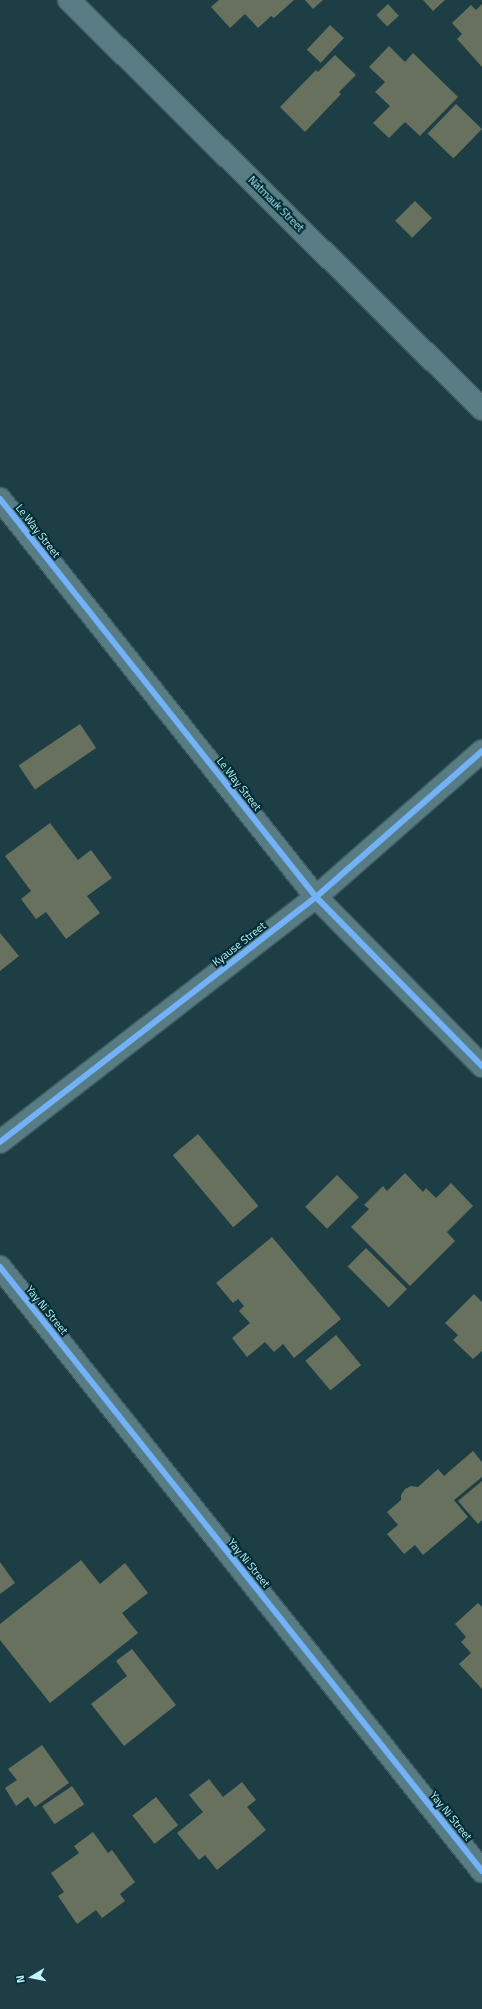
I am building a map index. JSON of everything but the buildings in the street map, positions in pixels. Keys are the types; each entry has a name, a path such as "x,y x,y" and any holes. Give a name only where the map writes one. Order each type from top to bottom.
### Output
{"street":[{"name":"Natmauk Street","path":"69,0 482,409"},
{"name":"Le Way Street","path":"0,499 316,897 482,1066"},
{"name":"Kyause Street","path":"0,1142 316,897 482,751"},
{"name":"Yay Ni Street","path":"0,1267 482,1871"}],"cycle path":[{"path":"0,499 316,897 482,1066"},
{"path":"0,1142 316,897 482,751"},
{"path":"0,1267 482,1871"}]}
